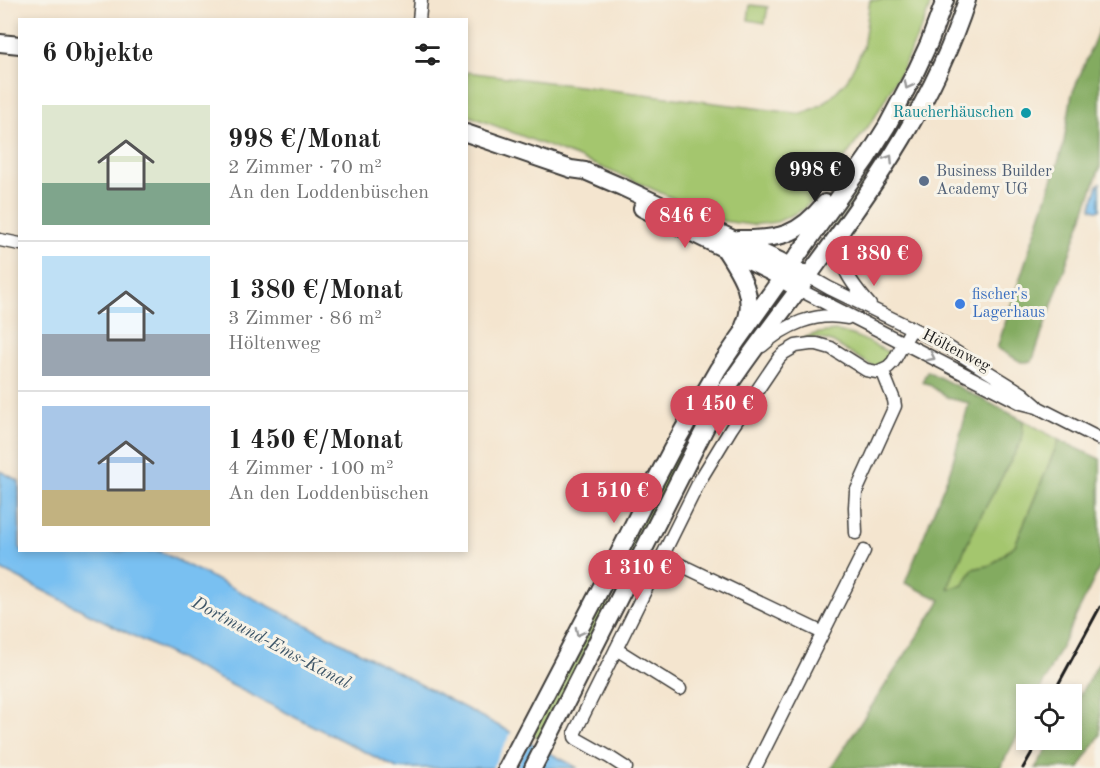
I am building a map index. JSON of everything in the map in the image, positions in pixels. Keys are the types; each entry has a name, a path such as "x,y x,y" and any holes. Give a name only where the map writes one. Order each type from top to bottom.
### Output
{"main road":[{"path":"507,768 672,448 737,341 867,158 887,126 929,43 945,0"},
{"path":"533,768 713,411 743,363 848,221 903,138 926,97 959,25 967,0"},
{"path":"0,43 18,45"},
{"path":"468,134 571,170 585,171 622,186 803,283"},
{"path":"730,245 776,237 800,228 819,211 838,187 867,158"},
{"path":"730,245 745,283 749,304 749,312 737,341"}],"street":[{"path":"419,18 421,0"},
{"name":"Höltenweg","path":"848,221 840,242 841,259 852,282 874,309"},
{"path":"0,240 18,244"},
{"name":"Höltenweg","path":"803,283 829,288 940,342 1023,393 1037,407"},
{"name":"Höltenweg","path":"803,283 860,321 1021,403 1037,407 1100,439"},
{"name":"Höltenweg","path":"743,363 767,341 793,325 817,317 831,316 860,321"},
{"path":"626,768 576,739 574,734 700,480 726,436 770,369 784,353 803,345 817,344 831,348 866,369 877,372 893,362 912,328"},
{"path":"856,533 856,492 895,406 882,370"},
{"path":"755,768 864,551"},
{"path":"662,556 823,633"},
{"path":"616,649 680,689"}],"green space":[{"path":"870,0 932,0 901,71 875,117 817,196 802,210 777,222 752,225 723,221 637,182 468,115 468,72 802,114 821,105 847,80 863,48"},
{"path":"750,5 768,7 765,23 748,20"},
{"path":"1100,27 1100,167 1032,362 1021,362 997,348 1063,147 1072,94"},
{"path":"929,72 901,129 817,254 814,252 874,166"},
{"path":"779,295 722,381 697,424 677,470 541,739 531,734 670,463 720,376"},
{"path":"836,331 864,340 890,353 889,356 881,364 872,366 832,342 817,338 801,340 814,334"},
{"path":"927,371 1023,420 1022,440 976,525 948,589 963,585 973,569 991,565 1015,545 1059,440 1100,459 1100,567 1043,684 1016,684 1016,738 1000,768 831,768 941,600 905,583 951,468 969,403 948,398 922,382"},
{"path":"1023,420 1059,440 1015,545 991,565 973,569 963,585 948,589 976,525 1022,440"},
{"path":"1100,661 1100,735 1079,768 1035,768 1047,750 1082,750 1082,691"}],"water":[{"path":"1100,183 1100,210 1096,210 1091,208"},
{"name":"Dortmund-Ems-Kanal","path":"0,471 18,480 18,552 161,552 333,638 578,768 397,768 0,569"}],"pier":[{"path":"513,729 531,739 515,768 492,768"}],"railway":[{"path":"1058,684 1100,607"},
{"path":"1023,768 1033,750"}],"place":[{"name":"Raucherhäuschen","path":"1026,113"},
{"name":"Business Builder Academy UG","path":"924,181"},
{"name":"fischer's Lagerhaus","path":"960,304"}]}
